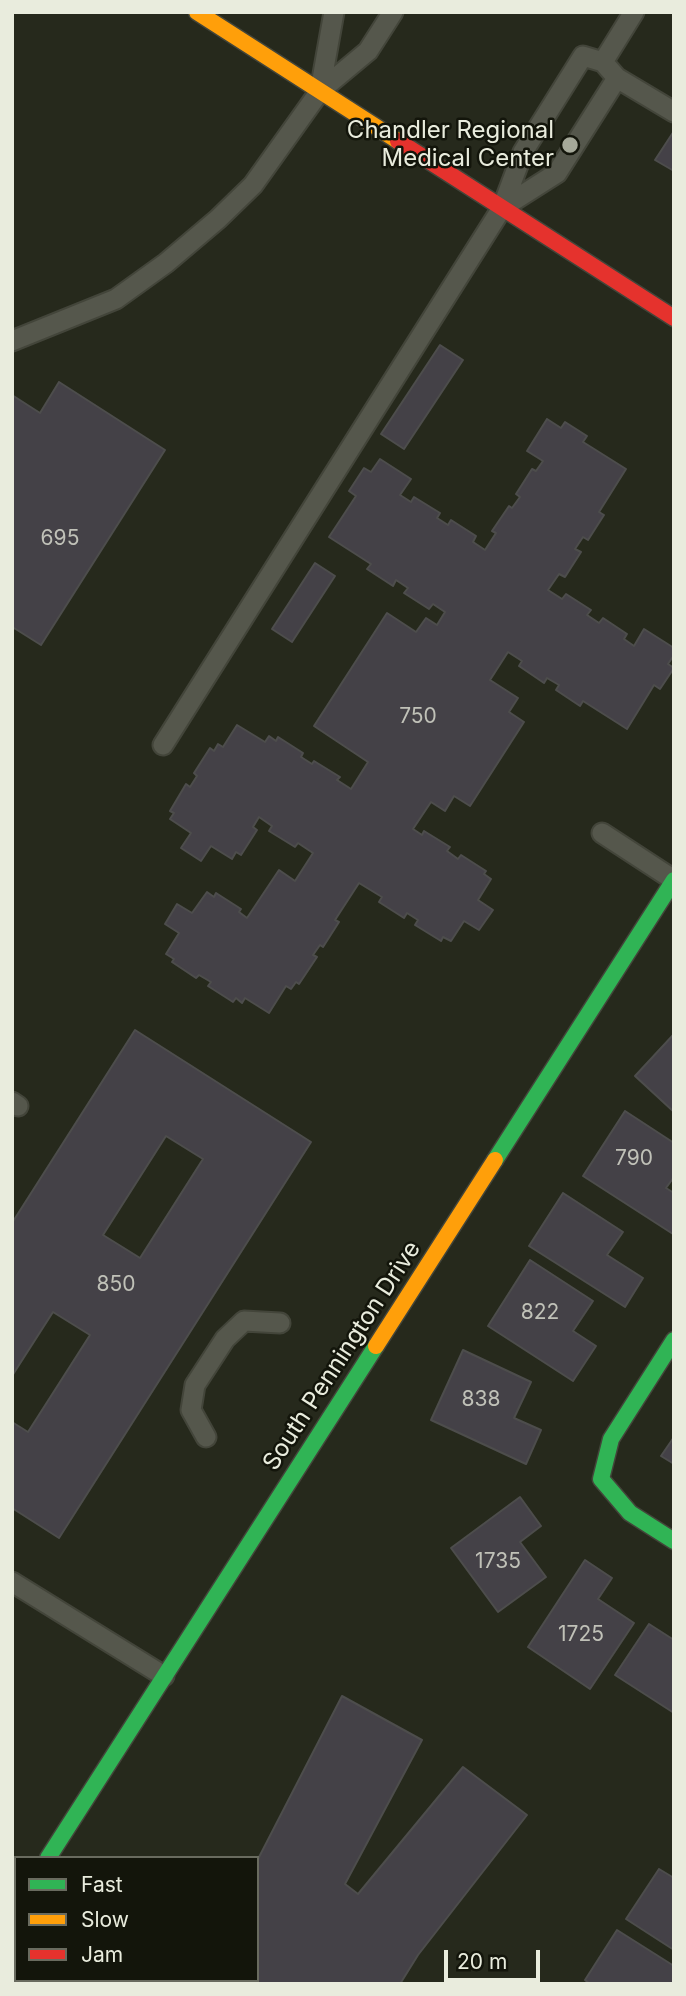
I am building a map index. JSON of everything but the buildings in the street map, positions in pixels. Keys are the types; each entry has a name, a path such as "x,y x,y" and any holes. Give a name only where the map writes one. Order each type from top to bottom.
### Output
{"street":[{"path":"197,12 674,318"},
{"name":"South Pennington Drive","path":"49,1856 674,880"},
{"path":"674,1340 611,1439 601,1479 630,1513 674,1541"}],"lane":[{"path":"320,91 334,12"},
{"path":"12,341 116,299 166,263 253,185 320,91 368,51 393,12"},
{"path":"603,62 634,12"},
{"path":"163,746 502,208 523,152 583,56 603,62 617,78 674,113"},
{"path":"502,208 556,173 617,78"},
{"path":"602,833 674,880"},
{"path":"206,1437 191,1410 195,1385 225,1339 244,1321 280,1323"},
{"path":"12,1582 164,1676"}],"traffic: fast":[{"path":"495,1160 674,880"},
{"path":"674,1340 611,1439 601,1479 630,1513 674,1541"},
{"path":"49,1856 376,1346"}],"traffic: slow":[{"path":"197,12 398,141"},
{"path":"376,1346 495,1160"}],"traffic: jam":[{"path":"398,141 674,318"}],"place":[{"name":"Chandler Regional Medical Center","path":"570,145"}]}
